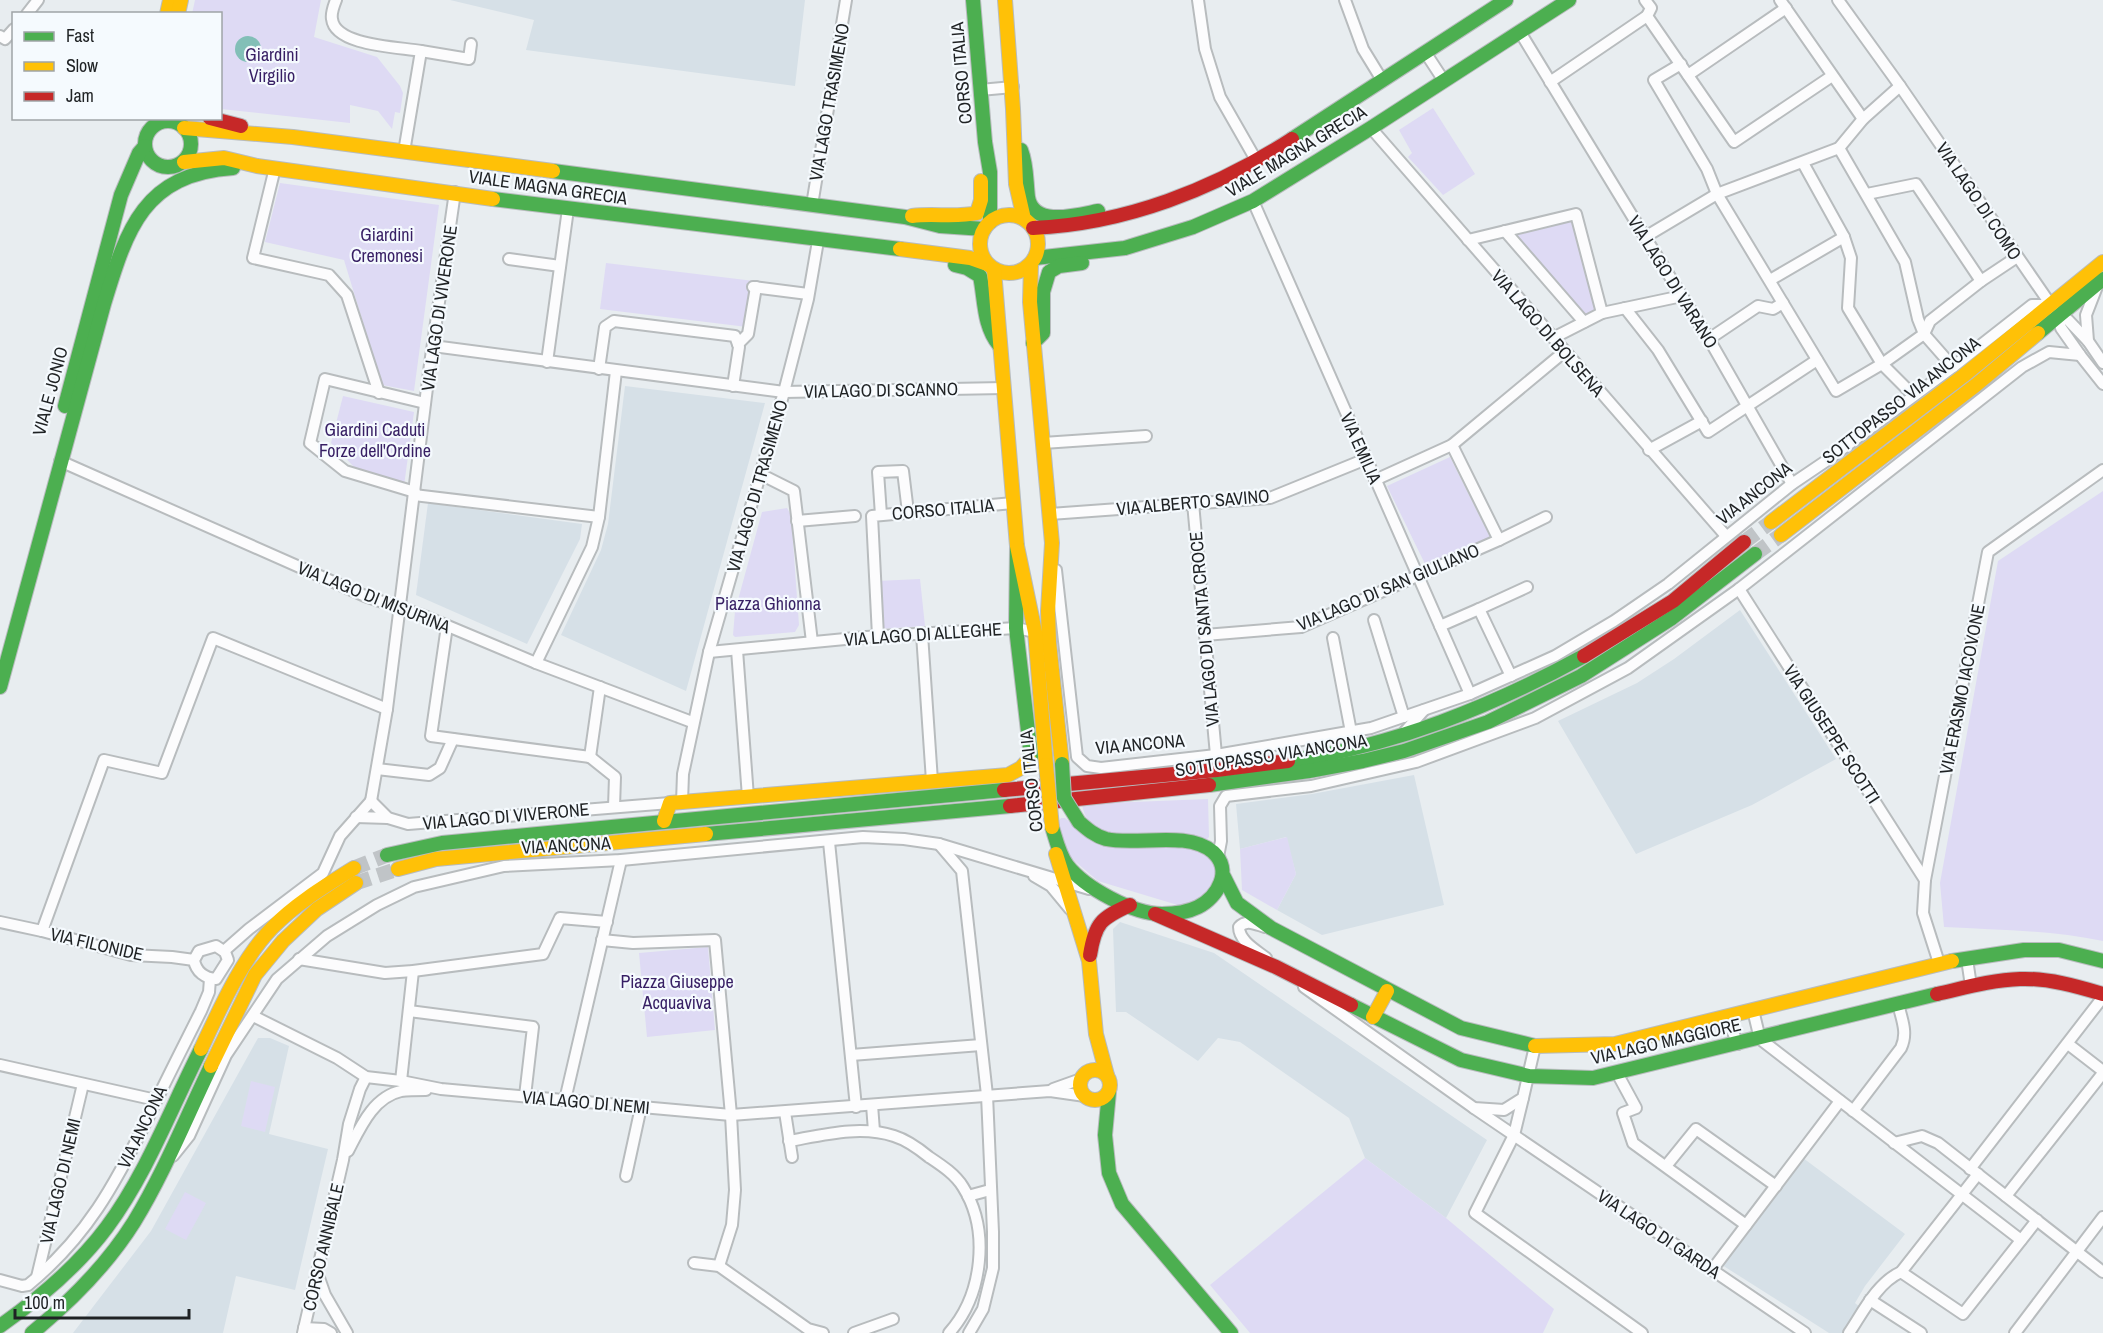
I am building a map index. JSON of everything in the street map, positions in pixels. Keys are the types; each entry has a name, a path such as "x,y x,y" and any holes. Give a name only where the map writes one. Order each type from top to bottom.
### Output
{"street":[{"path":"29,12 38,0"},
{"path":"170,0 176,10"},
{"path":"336,0 332,19 339,33 356,40 469,59 471,44"},
{"name":"VIA LAGO TRASIMENO","path":"812,205 846,0"},
{"name":"CORSO ITALIA","path":"973,0 985,142 991,178 987,225"},
{"path":"1005,0 1018,204 1037,238 1038,248 1033,261 1023,270 1004,273 991,267 981,253 980,240 987,225 1007,215 1029,224"},
{"path":"1198,0 1205,49 1220,98 1256,160"},
{"path":"1345,0 1363,49 1382,80"},
{"name":"VIALE MAGNA GRECIA","path":"1033,261 1125,248 1192,227 1253,201 1569,0"},
{"path":"1550,82 1647,16 1651,8 1646,0"},
{"name":"VIA LAGO DI COMO","path":"1838,0 2055,311 2061,328 2103,384"},
{"name":"VIALE MAGNA GRECIA","path":"1029,224 1058,228 1120,216 1179,196 1256,160 1286,143 1503,1"},
{"path":"1688,75 1783,4 1863,119"},
{"path":"1647,16 1734,142 1832,76"},
{"path":"0,36 5,39 12,31"},
{"name":"VIA LAGO DI VARANO","path":"1520,32 1709,339 1792,484"},
{"path":"404,152 421,51"},
{"path":"1425,52 1444,81"},
{"path":"1680,64 1654,80 1707,169 1717,194 1836,391 1882,364 1924,334 1930,321 1981,281 2018,257"},
{"path":"1645,237 1717,194 1839,148 1863,119 1900,86"},
{"path":"980,90 1012,87"},
{"path":"143,120 143,127 146,142 150,159 155,163 161,166 179,164 191,149 189,134 180,124 166,121 149,131 146,142"},
{"path":"219,120 293,137"},
{"name":"VIALE MAGNA GRECIA","path":"180,124 227,133 293,137 905,217 940,226 987,225"},
{"name":"VIA LAGO DI BOLSENA","path":"1371,128 1726,536"},
{"name":"VIALE MAGNA GRECIA","path":"1015,136 1023,155 1029,203 1033,211 1041,216 1053,217 1104,210 1120,216"},
{"name":"VIALE JONIO","path":"0,650 121,195 146,142"},
{"name":"CORSO ITALIA","path":"977,213 981,200 980,158 985,142"},
{"path":"1839,148 1905,262 1918,320 1924,334 1954,371"},
{"name":"VIALE MAGNA GRECIA","path":"179,164 224,158 257,166 568,209 970,258 991,267"},
{"path":"1803,163 1844,237 1851,258 1848,308 1882,364 1913,395"},
{"name":"VIALE JONIO","path":"0,687 126,226 136,206 157,180 179,164"},
{"name":"VIALE JONIO","path":"113,274 132,227 145,206 159,192 178,180 203,171 257,166"},
{"path":"275,168 254,258 329,275 347,295 379,393"},
{"path":"1867,194 1916,184 1981,281"},
{"name":"VIA LAGO DI VIVERONE","path":"371,801 387,709 425,403 455,192"},
{"name":"VIA EMILIA","path":"1253,201 1470,694"},
{"path":"433,346 547,362 568,209"},
{"name":"VIALE MAGNA GRECIA","path":"905,217 924,213 966,216 977,213"},
{"path":"1468,240 1576,214 1602,313"},
{"path":"1505,231 1584,322"},
{"path":"1770,280 1844,237"},
{"name":"VIA LAGO DI TRASIMENO","path":"676,802 709,652 784,392 808,294 818,241"},
{"name":"VIALE MAGNA GRECIA","path":"1033,343 1043,333 1043,292 1049,272 1059,266 1116,258 1125,248"},
{"name":"VIALE MAGNA GRECIA","path":"909,252 931,262 968,268 980,276"},
{"path":"508,260 560,266"},
{"name":"CORSO ITALIA","path":"1033,261 1030,302 1052,543 1048,610 1049,642 1064,798 1079,822 1090,832 1104,838 1121,841 1198,843 1218,857"},
{"path":"2055,311 2103,262"},
{"name":"CORSO ITALIA","path":"991,267 1001,347 1017,546 1035,632 1052,827 1058,849 1067,865 1080,879 1107,896 1155,914 1186,912 1200,907 1219,888 1224,877"},
{"name":"CORSO ITALIA","path":"980,276 991,338 1001,347"},
{"path":"2055,311 2101,281"},
{"path":"2088,341 2086,315 2101,281"},
{"path":"738,344 748,334 755,287 808,294"},
{"path":"1552,338 1602,313 1682,296"},
{"path":"1709,339 1758,306 1773,309 1783,303"},
{"path":"1626,308 1658,350 1708,432 1817,360"},
{"name":"VIA LAGO DI COMO","path":"2055,311 2068,320 2088,341 2103,363"},
{"name":"SOTTOPASSO VIA ANCONA","path":"1771,522 1954,371 2055,311"},
{"name":"SOTTOPASSO VIA ANCONA","path":"1780,535 1976,385 2055,311"},
{"path":"599,369 605,327 614,321 735,336 738,344 733,386"},
{"path":"1375,480 1452,445 1564,352"},
{"path":"1224,877 1223,866 1218,857 1221,841 1220,806 1226,796 1311,786 1416,762 1535,718 1628,668 1739,589 2022,367 2049,352 2080,355"},
{"name":"VIA LAGO DI SCANNO","path":"547,362 784,392 1004,388"},
{"path":"536,663 592,547 599,517 616,371"},
{"name":"VIA ANCONA","path":"1052,543 1077,757 1087,766 1101,768 1216,755 1351,732 1371,728 1470,694 1555,656 1614,621 1668,584 1792,484 1913,395 1954,371"},
{"path":"425,403 325,379 310,443 345,471 415,493 599,517"},
{"path":"1970,408 1976,385"},
{"path":"1649,450 1702,421"},
{"path":"1043,443 1146,435"},
{"name":"VIA LAGO DI SAN GIULIANO","path":"1205,635 1301,627 1499,540 1452,445"},
{"name":"VIA ALBERTO SAVINO","path":"1050,514 1270,498 1366,459"},
{"name":"VIA LAGO DI MISURINA","path":"60,461 365,596 400,607 536,663 692,722"},
{"name":"VIA ERASMO IACOVONE","path":"1939,963 1923,913 1925,880 1988,552 2103,470"},
{"path":"878,636 876,515 878,472 903,471 908,512"},
{"path":"760,474 794,491 812,642"},
{"name":"CORSO ITALIA","path":"876,515 1013,503"},
{"name":"VIA LAGO DI SANTA CROCE","path":"1193,503 1216,755"},
{"path":"797,521 855,516"},
{"path":"1499,540 1546,517"},
{"name":"SOTTOPASSO VIA ANCONA","path":"1026,805 1219,784 1363,761 1575,662 1664,607 1744,542"},
{"path":"664,821 676,802 1008,775 1021,768 1031,757 1016,628 1017,546"},
{"name":"SOTTOPASSO VIA ANCONA","path":"1026,789 1217,770 1307,758 1360,748 1402,744 1488,722 1581,676 1672,618 1755,554"},
{"path":"1440,626 1527,587"},
{"name":"VIA GIUSEPPE SCOTTI","path":"1739,589 1925,880"},
{"path":"1479,609 1516,674 1542,677"},
{"path":"1374,620 1404,717"},
{"name":"VIA LAGO DI MISURINA","path":"447,626 431,736 590,757"},
{"name":"VIA LAGO DI ALLEGHE","path":"737,650 878,636 1016,628 1035,632"},
{"path":"922,634 932,781"},
{"path":"42,931 104,760 162,773 213,638 387,709"},
{"path":"1333,638 1351,732"},
{"path":"709,652 737,650 752,797"},
{"path":"600,687 590,757 615,777 614,807"},
{"path":"1425,710 1402,744 1433,756"},
{"path":"377,769 429,774 440,768 453,739"},
{"name":"VIA ANCONA","path":"387,855 442,843 1026,789"},
{"path":"752,797 778,811"},
{"path":"224,951 249,929 323,873 340,836 371,801 388,818"},
{"name":"VIA LAGO DI VIVERONE","path":"356,817 388,818 408,824 676,802"},
{"name":"VIA ANCONA","path":"398,870 436,859 1026,805"},
{"path":"1052,827 1056,856 1089,961 1096,1034 1111,1083 1105,1135 1109,1173 1122,1204 1231,1333"},
{"path":"668,837 670,856"},
{"name":"VIA ANCONA","path":"160,1173 189,1136 226,1055 277,979 327,936 377,905 414,887 504,866 621,860 863,837 939,844 1063,880 1107,896"},
{"path":"829,842 856,1107"},
{"path":"939,844 962,871 987,1095 993,1268 983,1309 969,1333"},
{"path":"565,1100 621,860"},
{"name":"VIA ANCONA","path":"0,1326 22,1312 76,1263 118,1211 144,1165 206,1037 246,963 270,931 304,900 354,868"},
{"path":"1023,869 1051,886 1074,913"},
{"name":"VIA LAGO MAGGIORE","path":"1224,877 1237,903 1271,928 1461,1028 1535,1046 1615,1044 1939,963 2024,950 2060,950 2103,961"},
{"name":"VIA ANCONA","path":"32,1333 63,1307 113,1252 134,1222 255,975 283,941 317,909 356,883"},
{"path":"1089,961 1093,932 1100,920 1130,905"},
{"name":"VIA LAGO MAGGIORE","path":"1155,914 1276,968 1461,1060 1529,1076 1593,1078 1971,986 2019,979 2062,984 2103,996"},
{"path":"299,959 385,973 413,971 543,954 560,918 607,921"},
{"name":"VIA FILONIDE","path":"0,922 131,955 194,960"},
{"name":"VIA LAGO DI GARDA","path":"1271,928 1248,922 1242,923 1239,933 1243,940 1276,968 1474,1108 1805,1333"},
{"path":"602,940 633,943 715,940 731,1115 735,1190 732,1225 719,1266"},
{"path":"216,946 224,951 228,958 219,977 210,979 199,972 194,960 199,951 216,946"},
{"path":"1967,959 1971,986"},
{"path":"401,1080 413,971"},
{"name":"VIA LAGO DI NEMI","path":"37,1278 71,1245 115,1183 201,1011 209,992 210,979"},
{"path":"1373,1017 1387,991"},
{"path":"1849,1333 1870,1300 1891,1277 1901,1272 1962,1195 1974,1172 2103,996"},
{"path":"1853,1111 1905,1040 1898,1004"},
{"path":"1753,1010 1760,1039 2021,1240"},
{"path":"201,1011 206,1037"},
{"path":"409,1011 533,1027 525,1096"},
{"path":"253,1016 337,1058 366,1077 401,1080 441,1089"},
{"path":"1726,1016 1737,1044"},
{"path":"1096,1034 1080,1088 1088,1098 1105,1135"},
{"path":"2006,1196 2103,1072 2068,1044"},
{"path":"850,1056 981,1046"},
{"path":"1535,1046 1514,1136 1475,1213 1642,1333"},
{"path":"0,1065 156,1100"},
{"path":"1084,1076 1100,1070 1107,1075"},
{"path":"1617,1073 1636,1108 1623,1113 1633,1143 1746,1225"},
{"name":"VIA LAGO DI NEMI","path":"1050,1090 1084,1076"},
{"path":"343,1160 349,1124 366,1077"},
{"name":"VIA LAGO DI NEMI","path":"37,1278 83,1084"},
{"path":"343,1160 368,1115 385,1097 401,1091 441,1089"},
{"name":"VIA LAGO DI NEMI","path":"441,1089 731,1115 1050,1090 1088,1098"},
{"path":"1088,1098 1102,1099 1109,1092"},
{"path":"1474,1108 1504,1110 1523,1098"},
{"path":"1712,1270 1840,1101"},
{"path":"873,1105 874,1131"},
{"path":"626,1176 641,1107"},
{"path":"785,1112 792,1157"},
{"path":"1666,1166 1696,1129 1776,1186"},
{"path":"789,1141 824,1135 874,1131 894,1136 909,1142 947,1170 962,1185 975,1217 980,1246 978,1273 970,1298 955,1327 949,1333"},
{"path":"1894,1143 1923,1136 1938,1143 2103,1272"},
{"name":"CORSO ANNIBALE","path":"305,1331 343,1160"},
{"path":"968,1196 990,1190"},
{"path":"2015,1333 2103,1217"},
{"path":"1901,1272 1963,1314 2037,1221"},
{"path":"694,1263 719,1266 808,1329 824,1333"},
{"path":"318,1273 325,1295 347,1333"},
{"path":"0,1280 22,1286 28,1285 37,1278"},
{"path":"1870,1300 1922,1333"},
{"path":"854,1333 893,1319"},
{"path":"1782,1333 1790,1323"},
{"path":"305,1331 324,1329 332,1333"}],"shaded area":[{"path":"450,0 805,0 795,86 526,50 534,20"},
{"path":"248,36 257,40 261,49 257,58 248,62 239,58 235,49 239,40"},
{"path":"625,386 765,403 686,691 561,635 601,550 608,524"},
{"path":"428,503 582,524 580,539 527,644 416,595"},
{"path":"1740,610 1836,759 1752,805 1636,854 1558,721 1637,683 1674,659"},
{"path":"1414,775 1444,905 1322,935 1277,910 1296,874 1286,837 1240,849 1236,804 1312,794"},
{"path":"1120,922 1214,953 1487,1140 1446,1218 1365,1158 1349,1118 1240,1042 1218,1038 1198,1061 1126,1012 1116,1012 1113,929"},
{"path":"258,1038 270,1038 289,1046 269,1134 328,1149 295,1290 236,1276 223,1333 73,1333 151,1231"},
{"path":"1803,1158 1905,1234 1865,1286 1855,1303 1861,1308 1844,1333 1829,1333 1722,1265"}],"green space":[{"name":"Giardini Virgilio","path":"195,0 321,0 314,37 377,57 400,86 403,93 400,113 395,112 392,129 378,111 350,105 350,123 222,109 222,12 192,12"},
{"path":"1433,108 1475,174 1443,195 1408,157 1412,153 1399,130"},
{"name":"Giardini Cremonesi","path":"280,183 439,205 414,391 382,385 344,260 265,242"},
{"path":"1572,219 1598,312 1587,318 1516,237 1518,231"},
{"path":"606,263 754,281 747,327 600,309"},
{"name":"Giardini Caduti Forze dell'Ordine","path":"343,396 414,412 404,486 358,471 331,443"},
{"path":"1450,457 1490,537 1426,566 1387,486"},
{"path":"2103,491 2103,941 2044,933 1944,927 1940,883 1998,561"},
{"name":"Piazza Ghionna","path":"787,508 791,515 799,625 795,632 735,637 733,635 735,611 762,512"},
{"path":"920,579 925,626 880,629 877,581"},
{"path":"1208,799 1209,837 1207,839 1127,835 1102,831 1086,816 1082,804"},
{"path":"1061,818 1065,818 1088,838 1199,850 1216,863 1217,879 1203,897 1181,906 1098,881 1071,858 1058,822"},
{"path":"1287,837 1296,874 1277,910 1242,890 1240,849"},
{"name":"Piazza Giuseppe Acquaviva","path":"708,947 715,1030 647,1037 639,953"},
{"path":"251,1081 275,1087 265,1132 241,1126"},
{"path":"1365,1158 1446,1218 1554,1309 1543,1333 1250,1333 1210,1285"},
{"path":"185,1192 206,1203 186,1240 165,1229"}],"tunnel":[{"path":"1744,542 1771,522"},
{"path":"1755,554 1781,535"},
{"path":"354,868 387,855"},
{"path":"356,883 398,869"}],"traffic: fast":[{"path":"973,0 985,142 990,172 990,222"},
{"path":"1292,139 1506,0"},
{"path":"1035,258 1125,248 1193,227 1253,201 1569,0"},
{"path":"168,121 184,128 191,144 184,160 168,167 152,160 145,144 152,128 168,121"},
{"path":"65,406 121,195 139,153 145,146"},
{"path":"1021,150 1028,197 1032,207 1038,213 1068,217 1098,211"},
{"path":"0,687 104,304 131,229 159,194 179,181 203,172 233,168"},
{"path":"553,171 905,217 940,226 984,229"},
{"path":"493,199 900,249"},
{"path":"1033,343 1043,333 1043,292 1049,272 1059,266 1082,263"},
{"path":"955,265 967,268 980,276 987,321 999,345"},
{"path":"2038,333 2103,279"},
{"path":"1017,546 1016,628 1031,757 1029,759"},
{"path":"1209,785 1363,761 1404,751 1488,722 1581,676 1672,618 1755,554"},
{"path":"1288,761 1366,745 1441,722 1513,692 1584,656"},
{"path":"1062,764 1064,798 1079,822"},
{"path":"387,855 442,843 1004,790"},
{"path":"706,834 1010,806"},
{"path":"1052,827 1062,856 1075,874 1097,891 1137,910 1162,914 1190,910 1205,903 1217,890 1222,867 1213,852 1202,845 1176,840 1118,841 1106,839 1088,830 1079,822"},
{"path":"1224,877 1237,903 1271,928 1461,1028 1535,1046"},
{"path":"1952,961 2024,950 2059,950 2103,961"},
{"path":"1351,1005 1461,1060 1529,1076 1593,1078 1937,994"},
{"path":"0,1326 58,1281 107,1227 146,1163 201,1049"},
{"path":"32,1333 88,1282 134,1222 155,1184 211,1066"},
{"path":"1109,1092 1105,1135 1109,1173 1122,1204 1231,1333"}],"traffic: slow":[{"path":"167,12 170,0"},
{"path":"178,12 181,0"},
{"path":"1005,0 1016,184 1024,219"},
{"path":"184,128 293,137 553,171"},
{"path":"184,162 224,158 257,166 493,199"},
{"path":"912,216 977,213 981,200 981,181"},
{"path":"1009,215 1020,217 1030,223 1036,233 1038,244 1036,255 1030,265 1020,271 1009,273 998,271 988,265 982,255 980,244 982,233 988,223 998,217 1009,215"},
{"path":"900,249 970,258 987,264"},
{"path":"1771,522 1963,376 2103,262"},
{"path":"1031,264 1030,302 1052,543 1048,611 1049,642 1062,764"},
{"path":"994,270 1017,546 1035,632 1046,765"},
{"path":"1781,535 1976,385 2038,333"},
{"path":"664,821 670,803 1008,775 1021,768 1029,759"},
{"path":"1046,765 1052,827"},
{"path":"398,869 436,859 706,834"},
{"path":"1056,854 1089,961 1096,1034 1107,1075"},
{"path":"201,1049 232,986 261,941 300,903 354,868"},
{"path":"211,1066 255,975 283,941 317,909 356,883"},
{"path":"1535,1046 1615,1044 1952,961"},
{"path":"1373,1017 1387,991"},
{"path":"1095,1070 1106,1074 1110,1085 1106,1096 1095,1100 1084,1096 1080,1085 1084,1074 1095,1070"}],"traffic: jam":[{"path":"218,120 241,126"},
{"path":"1033,228 1101,219 1168,201 1232,173 1292,139"},
{"path":"1584,656 1673,601 1744,542"},
{"path":"1004,790 1288,761"},
{"path":"1010,806 1209,785"},
{"path":"1090,955 1094,936 1101,923 1112,914 1130,905"},
{"path":"1155,914 1276,967 1351,1005"},
{"path":"1937,994 2020,979 2051,981 2103,994"}]}
